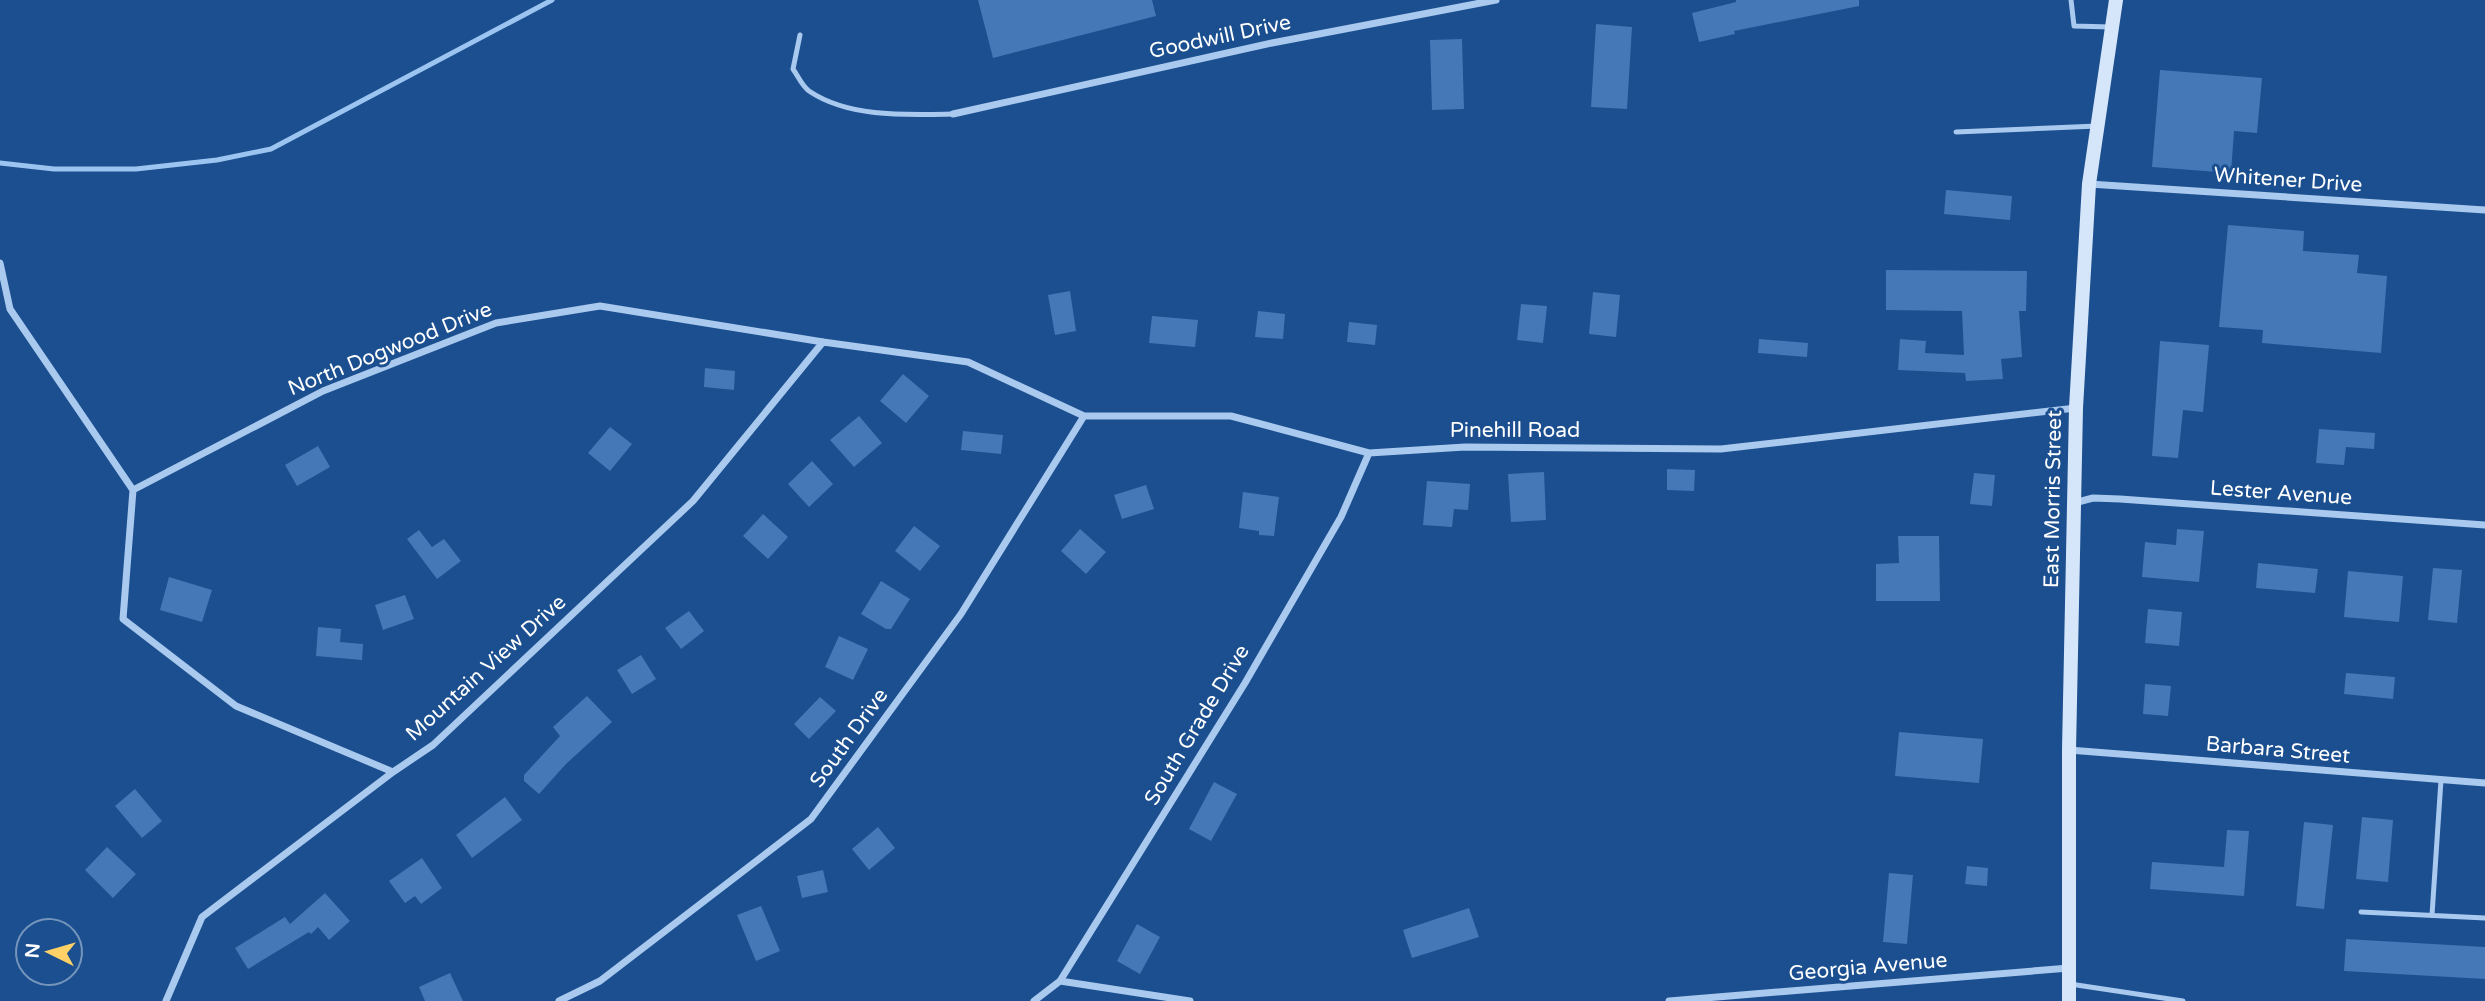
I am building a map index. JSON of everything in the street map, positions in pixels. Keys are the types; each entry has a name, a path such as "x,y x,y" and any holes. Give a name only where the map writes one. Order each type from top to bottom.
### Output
{"main road":[{"name":"East Morris Street","path":"2069,1001 2069,750 2076,408 2089,184 2116,0"}],"street":[{"name":"Goodwill Drive","path":"953,114 1272,43 1496,0"},
{"name":"Whitener Drive","path":"2089,184 2485,210"},
{"path":"0,263 10,309 133,489 123,619 236,706 393,772"},
{"name":"North Dogwood Drive","path":"133,489 323,391 496,323 600,306 968,362"},
{"name":"Mountain View Drive","path":"166,1001 202,917 393,772 433,745 693,501 823,342"},
{"name":"Pinehill Road","path":"968,362 1084,416 1231,416 1369,453 1465,447 1721,449 2076,408"},
{"name":"South Drive","path":"559,1001 600,981 811,819 961,614 1084,416"},
{"name":"South Grade Drive","path":"1034,1001 1059,981 1245,683 1341,517 1369,453"},
{"name":"Lester Avenue","path":"2074,503 2093,498 2120,499 2485,525"},
{"name":"Barbara Street","path":"2069,750 2485,783"},
{"name":"Georgia Avenue","path":"1668,1001 2070,967"},
{"path":"1059,981 1191,1001"}],"lane":[{"path":"2071,0 2074,26 2111,27"},
{"path":"800,35 793,69 807,90 850,109 923,115 953,114"},
{"path":"1956,132 2097,126"},
{"path":"2432,915 2441,780"},
{"path":"2361,912 2485,918"},
{"path":"2070,984 2183,1001"}],"building":[{"path":"978,0 1152,0 1156,16 993,58"},
{"path":"1736,0 1859,0 1859,6 1734,31 1735,34 1699,42 1692,13"},
{"path":"1596,24 1632,27 1627,109 1591,107"},
{"path":"1462,39 1464,109 1432,110 1430,40"},
{"path":"2160,70 2262,78 2257,133 2234,131 2231,173 2152,167"},
{"path":"1946,190 2012,196 2010,220 1944,214"},
{"path":"2228,225 2304,231 2303,251 2359,255 2357,273 2387,276 2381,353 2262,343 2263,330 2219,327"},
{"path":"1886,270 2027,271 2026,311 2019,311 2022,357 2001,359 2003,379 1966,381 1965,373 1898,370 1900,339 1926,341 1925,353 1964,355 1962,311 1886,310"},
{"path":"1070,291 1076,331 1055,335 1048,295"},
{"path":"1593,292 1620,295 1616,337 1589,334"},
{"path":"1521,304 1547,306 1543,343 1517,340"},
{"path":"1258,311 1285,314 1283,339 1255,337"},
{"path":"1152,316 1198,320 1195,347 1149,343"},
{"path":"1349,322 1377,325 1375,345 1347,342"},
{"path":"1759,339 1808,343 1807,357 1758,353"},
{"path":"2160,341 2209,345 2203,412 2183,410 2178,458 2152,456"},
{"path":"705,368 735,371 734,390 704,387"},
{"path":"903,374 929,396 906,423 880,401"},
{"path":"859,416 882,443 854,467 830,440"},
{"path":"610,427 632,444 610,471 588,453"},
{"path":"2319,429 2375,433 2374,449 2346,447 2344,465 2316,463"},
{"path":"963,431 1003,435 1001,454 961,450"},
{"path":"318,446 330,467 297,486 285,465"},
{"path":"812,461 833,484 809,507 788,484"},
{"path":"1667,469 1695,470 1694,491 1667,490"},
{"path":"1544,472 1546,520 1511,522 1508,474"},
{"path":"1974,473 1995,475 1992,506 1970,504"},
{"path":"1427,481 1470,484 1468,510 1454,509 1452,527 1423,525"},
{"path":"1146,485 1154,509 1122,519 1114,495"},
{"path":"1243,492 1279,497 1274,536 1259,535 1259,531 1239,528"},
{"path":"763,514 788,537 768,559 743,536"},
{"path":"914,526 940,546 920,571 895,551"},
{"path":"1080,529 1106,552 1086,574 1061,551"},
{"path":"2177,529 2204,531 2199,582 2142,577 2145,542 2176,545"},
{"path":"419,530 432,547 444,539 461,561 437,579 407,539"},
{"path":"1898,536 1939,536 1940,601 1876,601 1876,564 1899,563"},
{"path":"2258,563 2318,569 2315,593 2256,588"},
{"path":"2433,568 2462,570 2457,623 2428,620"},
{"path":"2348,571 2403,576 2399,622 2344,617"},
{"path":"169,577 212,590 202,622 160,610"},
{"path":"881,581 910,599 891,629 886,629 861,614"},
{"path":"405,595 414,619 383,630 375,605"},
{"path":"2148,609 2182,612 2179,646 2145,643"},
{"path":"689,611 704,631 681,649 665,628"},
{"path":"318,627 341,629 340,642 363,644 362,660 316,656"},
{"path":"839,636 868,649 853,680 825,667"},
{"path":"641,655 656,679 632,694 617,670"},
{"path":"2346,673 2395,677 2393,699 2344,694"},
{"path":"2145,684 2171,686 2168,716 2143,714"},
{"path":"587,696 612,722 566,764 539,794 524,781 524,775 560,736 553,727"},
{"path":"820,697 836,711 809,739 794,724"},
{"path":"1899,732 1983,739 1979,783 1895,776"},
{"path":"1214,782 1237,794 1211,841 1189,829"},
{"path":"135,789 162,821 142,838 115,806"},
{"path":"505,797 522,820 472,858 456,835"},
{"path":"2362,817 2393,820 2388,882 2356,879"},
{"path":"2304,822 2333,825 2324,909 2296,906"},
{"path":"878,827 895,848 869,870 852,849"},
{"path":"2227,830 2249,831 2244,896 2150,889 2152,862 2224,867"},
{"path":"107,847 136,874 113,898 85,870"},
{"path":"422,858 442,888 421,904 415,896 405,903 389,881"},
{"path":"1967,866 1988,868 1987,886 1965,884"},
{"path":"823,870 828,892 802,898 797,876"},
{"path":"1889,873 1913,875 1907,944 1883,942"},
{"path":"325,893 350,921 329,940 318,927 311,934 309,932 248,969 235,948 285,917 290,924"},
{"path":"761,906 780,951 756,961 737,915"},
{"path":"1469,908 1479,937 1412,958 1403,930"},
{"path":"1137,924 1160,937 1140,974 1117,961"},
{"path":"2346,939 2485,947 2485,979 2344,971"},
{"path":"450,973 463,1001 425,1001 419,987"}],"waterway":[{"path":"0,163 54,169 136,169 217,160 271,149 552,0"}]}
